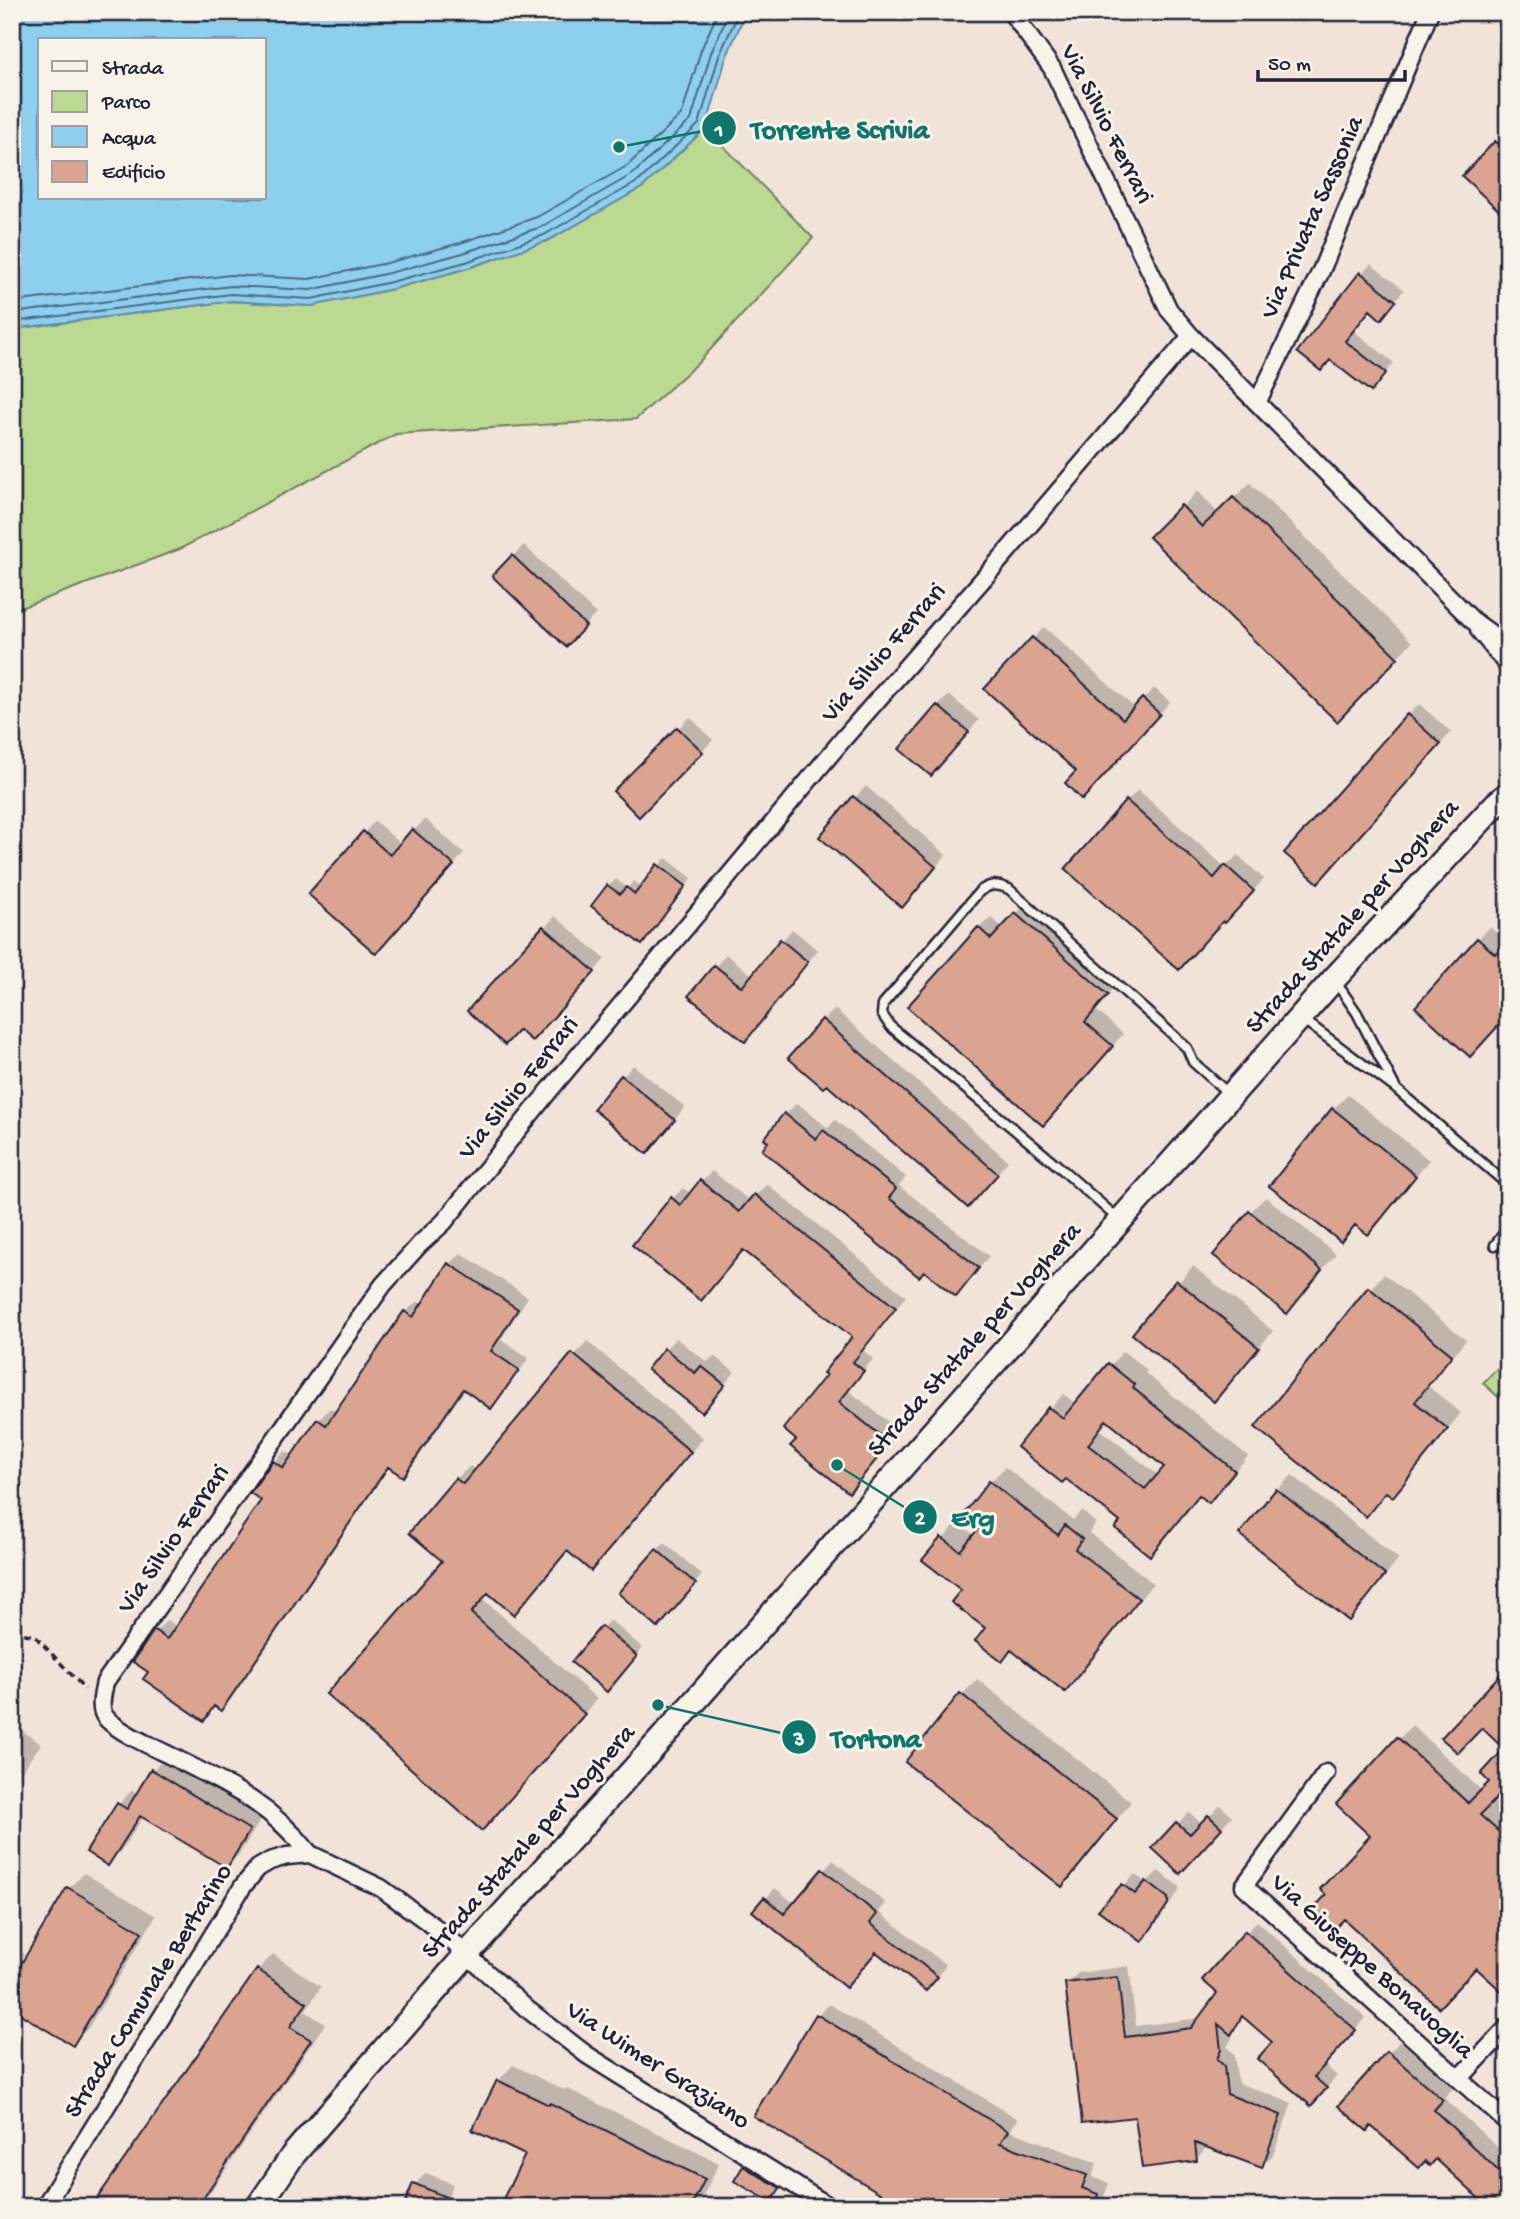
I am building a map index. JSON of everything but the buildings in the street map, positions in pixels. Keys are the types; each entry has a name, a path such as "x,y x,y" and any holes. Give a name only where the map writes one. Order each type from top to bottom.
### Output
{"main road":[{"name":"Strada Statale per Voghera","path":"258,2207 293,2155 466,1955 682,1716 1334,979 1504,795"}],"street":[{"name":"Via Silvio Ferrari","path":"1011,12 1052,68 1170,310 1191,336 1472,620 1508,646"},
{"name":"Via Privata Sassonia","path":"1257,403 1321,271 1430,12"},
{"name":"Via Silvio Ferrari","path":"101,1706 105,1682 383,1285 444,1222 844,738 1191,336"},
{"name":"Via Silvio Ferrari","path":"1472,620 1491,648 1508,666"},
{"path":"101,1706 106,1718 138,1739 221,1781 272,1812 310,1853 381,1888 443,1933 466,1955"},
{"name":"Via Giuseppe Bonavoglia","path":"1326,1773 1244,1886 1508,2123"},
{"name":"Strada Comunale Bertarino","path":"44,2207 243,1886 258,1868 270,1861 310,1853"},
{"name":"Via Wimer Graziano","path":"466,1955 527,2009 587,2056 830,2207"},
{"path":"1459,2079 1508,2027"}],"lane":[{"path":"1120,1221 890,1026 882,1014 883,1004 979,892 988,885 998,884 1009,889 1172,1034 1191,1053 1193,1062 1231,1096"},
{"path":"1334,979 1357,1013 1395,1087"},
{"path":"1301,1018 1395,1087 1508,1185"},
{"path":"1495,1245 1508,1228"}],"path":[{"path":"12,1633 34,1635 101,1706"}],"green space":[{"path":"706,128 813,238 699,362 636,419 396,434 180,549 12,611 12,329 232,301 311,306 393,289 468,268 547,241 643,187"},
{"path":"1508,1357 1508,1406 1483,1383"}],"water":[{"path":"27,12 746,12 726,58 706,128 643,187 547,241 468,268 393,289 311,306 232,301 12,329 12,25"}],"place":[{"name":"Torrente Scrivia","path":"619,147"},
{"name":"Erg","path":"837,1465"},
{"name":"Tortona","path":"658,1705"}]}
